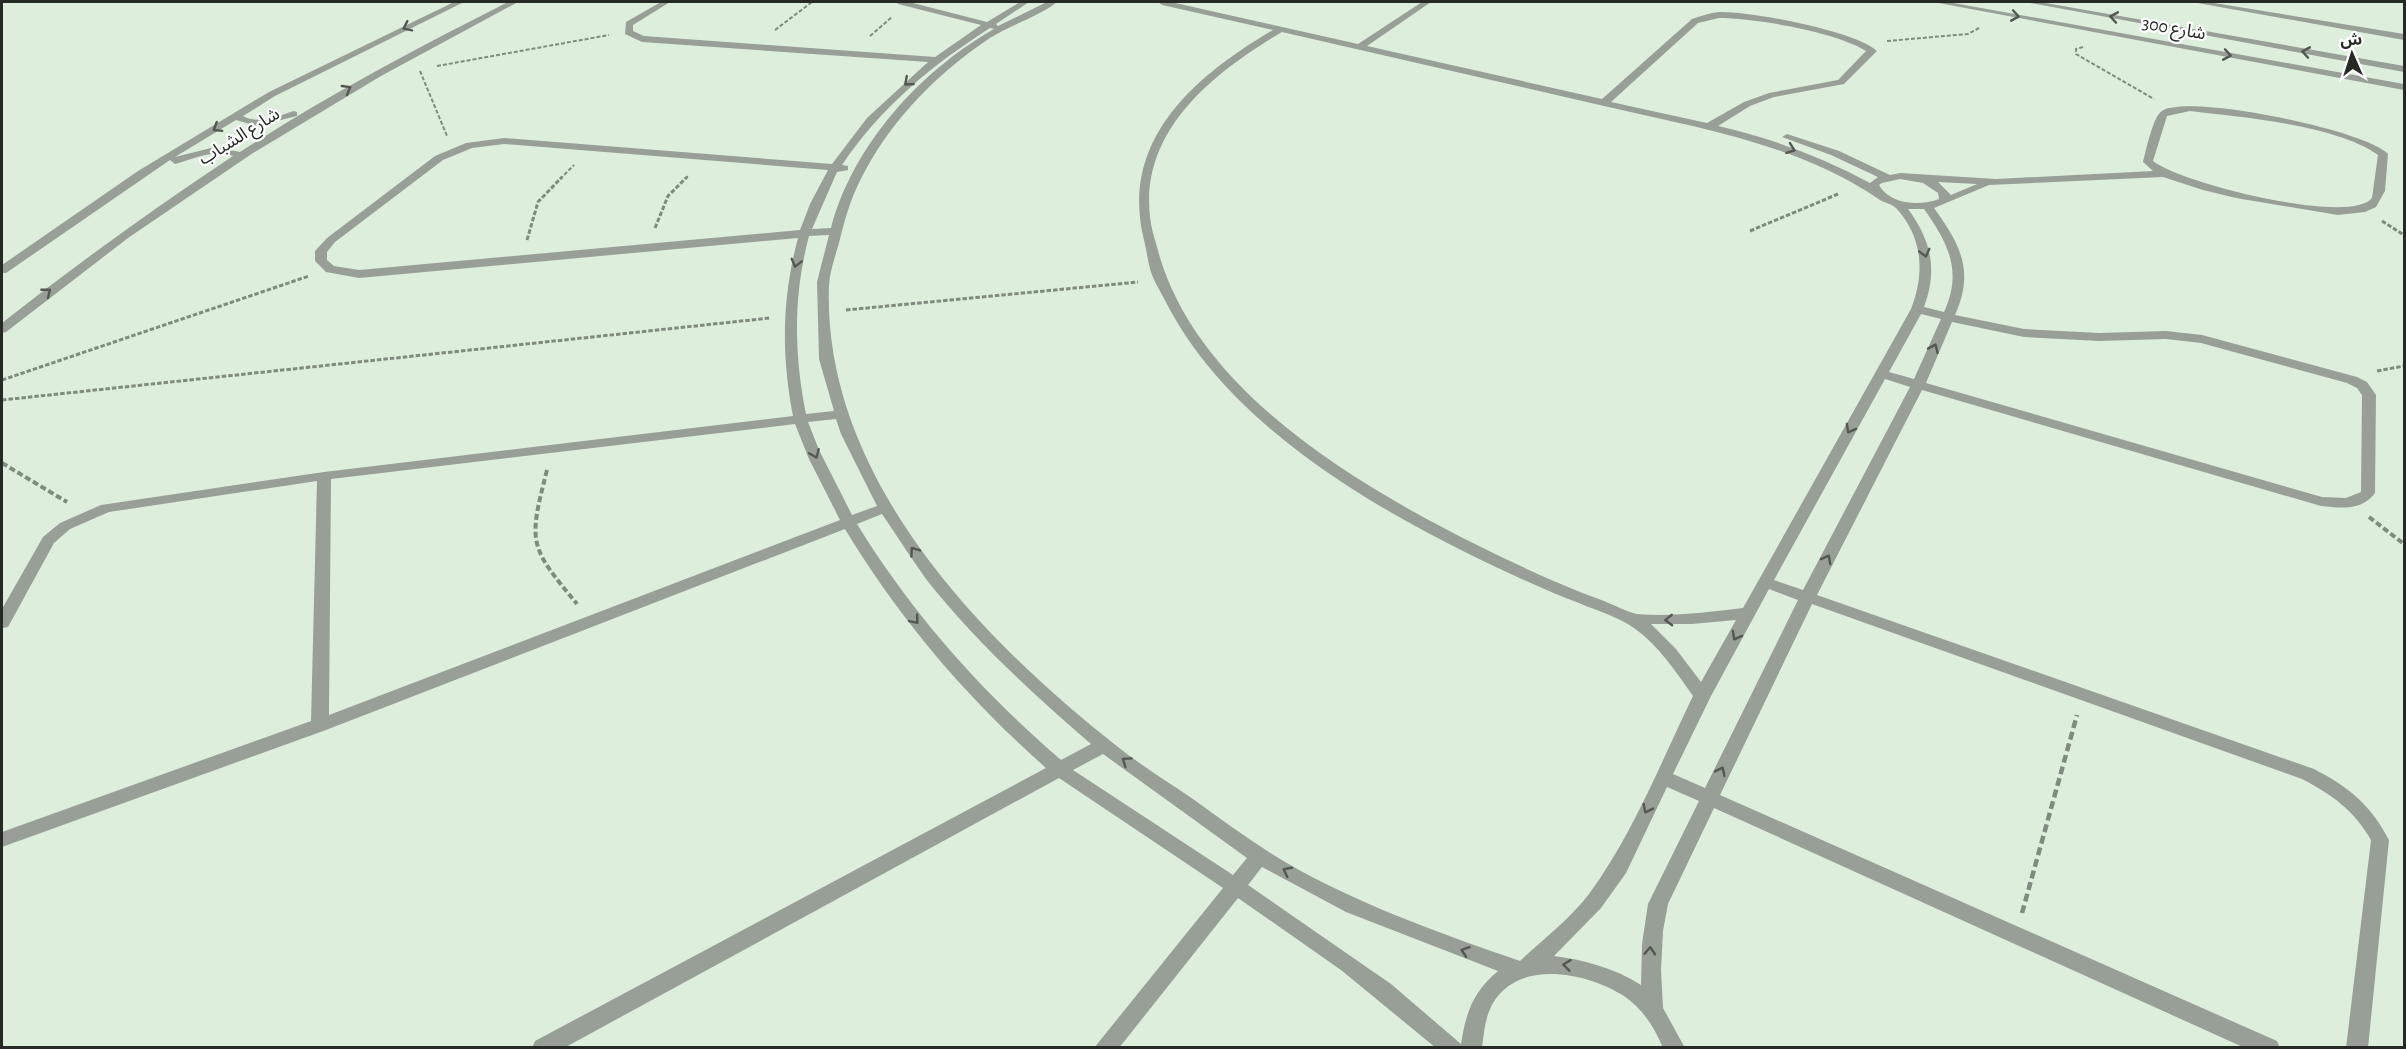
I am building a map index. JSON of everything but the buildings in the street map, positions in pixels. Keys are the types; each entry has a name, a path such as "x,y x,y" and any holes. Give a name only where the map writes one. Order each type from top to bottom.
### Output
{"street":[{"name":"شارع الشباب","path":"2,270 142,173 237,116 337,61 460,2"},
{"name":"شارع الشباب","path":"2,329 77,268 239,155 324,103 412,54 514,2"},
{"path":"666,2 629,24 628,32 642,39 953,61"},
{"path":"905,2 996,26"},
{"path":"1025,2 915,95 883,130 857,169 832,231 822,285 824,347 840,414 859,460 885,508 937,583 1010,663 1103,746 1260,856 1382,918 1524,968 1554,964 1581,967 1608,976 1632,990 1653,1010 1674,1047"},
{"path":"1053,2 996,26 935,60 868,121 834,167 804,232 793,275 790,316 792,368 800,418 847,523 897,600 967,682 1059,769 1355,967 1452,1047"},
{"path":"1162,2 1211,9 1807,144 1887,177"},
{"path":"1192,2 1281,29 1364,44 1427,2"},
{"name":"شارع 300","path":"1937,2 2404,87"},
{"name":"شارع 300","path":"2029,2 2404,69"},
{"path":"2196,2 2404,38"},
{"path":"1608,99 1695,21 1711,16 1748,18 1863,43 1872,54 1841,82 1772,95 1747,104 1714,123"},
{"path":"1281,29 1238,54 1193,90 1173,115 1157,142 1147,172 1143,205 1146,240 1159,279 1179,317 1209,359 1250,402 1303,446 1367,491 1444,536 1532,578 1631,619 1671,654 1702,696"},
{"path":"237,116 241,120 267,122 324,103"},
{"path":"2205,109 2333,132 2373,145 2383,154 2377,201 2371,208 2364,210 2338,212 2185,183 2160,174 2152,168 2149,158 2162,115 2173,110 2205,109"},
{"path":"1714,123 1801,153 1897,202 1927,206 1996,182"},
{"path":"832,231 359,274 330,269 321,261 321,251 331,240 453,150 470,145 504,141 857,169"},
{"path":"142,173 198,153 223,151 239,155"},
{"path":"1876,191 1874,185 1878,180 1887,177 1996,182 2160,174"},
{"path":"1915,177 1944,190 1946,196 1944,201"},
{"path":"1471,1047 1471,1028 1482,1000 1502,979 1524,968 1572,927 1594,902 1619,867 1702,696 1917,309 1924,294 1928,262 1917,231 1897,202"},
{"path":"1653,1010 1649,972 1650,936 1658,904 1708,797 1808,596 1918,385 1948,318 1959,286 1959,269 1949,236 1927,206"},
{"path":"1881,374 2321,501 2351,503 2363,500 2368,493 2369,395 2362,385 2352,380 2202,339 2166,334 2099,337 2053,336 1986,327 1917,309"},
{"path":"2,623 48,540 65,526 88,514 125,505 324,476 840,414"},
{"path":"320,725 324,476"},
{"path":"2,840 320,725 885,508"},
{"path":"1765,582 2308,774 2342,792 2367,815 2380,840 2357,1047"},
{"path":"1631,619 1692,619 1749,613"},
{"path":"543,1047 1103,746"},
{"path":"1663,777 2269,1047"},
{"path":"1105,1047 1260,856"}],"path":[{"path":"752,47 812,2"},
{"path":"849,54 905,2"},
{"path":"1863,43 1976,32 1984,10"},
{"path":"419,69 628,32"},
{"path":"2090,46 2074,52 2173,110"},
{"path":"412,54 453,150"},
{"path":"521,260 538,202 544,193 593,149"},
{"path":"647,248 668,196 707,158"},
{"path":"1750,231 1863,183"},
{"path":"2,380 330,269"},
{"path":"823,313 1159,279"},
{"path":"2,400 790,316"},
{"path":"551,448 536,520 537,544 540,555 590,621"},
{"path":"2,463 88,514"},
{"path":"2351,503 2404,544"},
{"path":"2016,934 2083,694"}]}
